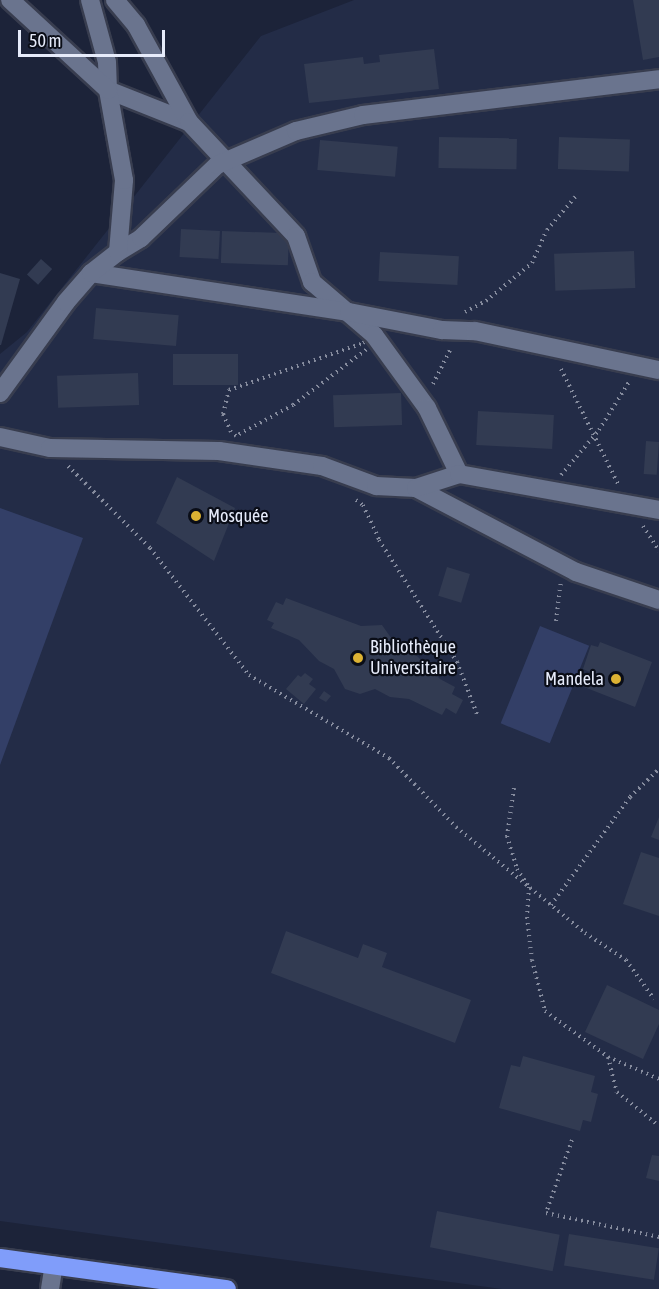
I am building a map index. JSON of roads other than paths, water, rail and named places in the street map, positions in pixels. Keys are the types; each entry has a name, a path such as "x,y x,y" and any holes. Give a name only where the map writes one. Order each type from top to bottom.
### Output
{"highway":[{"path":"0,1258 226,1289"}],"street":[{"path":"10,0 108,90 189,122"},
{"path":"90,0 107,62 108,90 124,180 118,252"},
{"path":"115,0 135,25 189,122 296,236 312,282 374,335 427,408 459,474"},
{"path":"0,393 34,342 91,273 141,238 204,174 218,165 228,164 296,131 363,115 659,79"},
{"path":"91,273 349,312 442,330 475,331 659,370"},
{"path":"0,437 50,448 219,451 322,466 376,486 416,488 459,474 659,510"},
{"path":"416,488 576,572 659,600"},
{"path":"50,1289 54,1265"}],"place":[{"name":"Mosquée","path":"196,516"},
{"name":"Bibliothèque Universitaire","path":"358,658"},
{"name":"Mandela","path":"616,679"}]}
